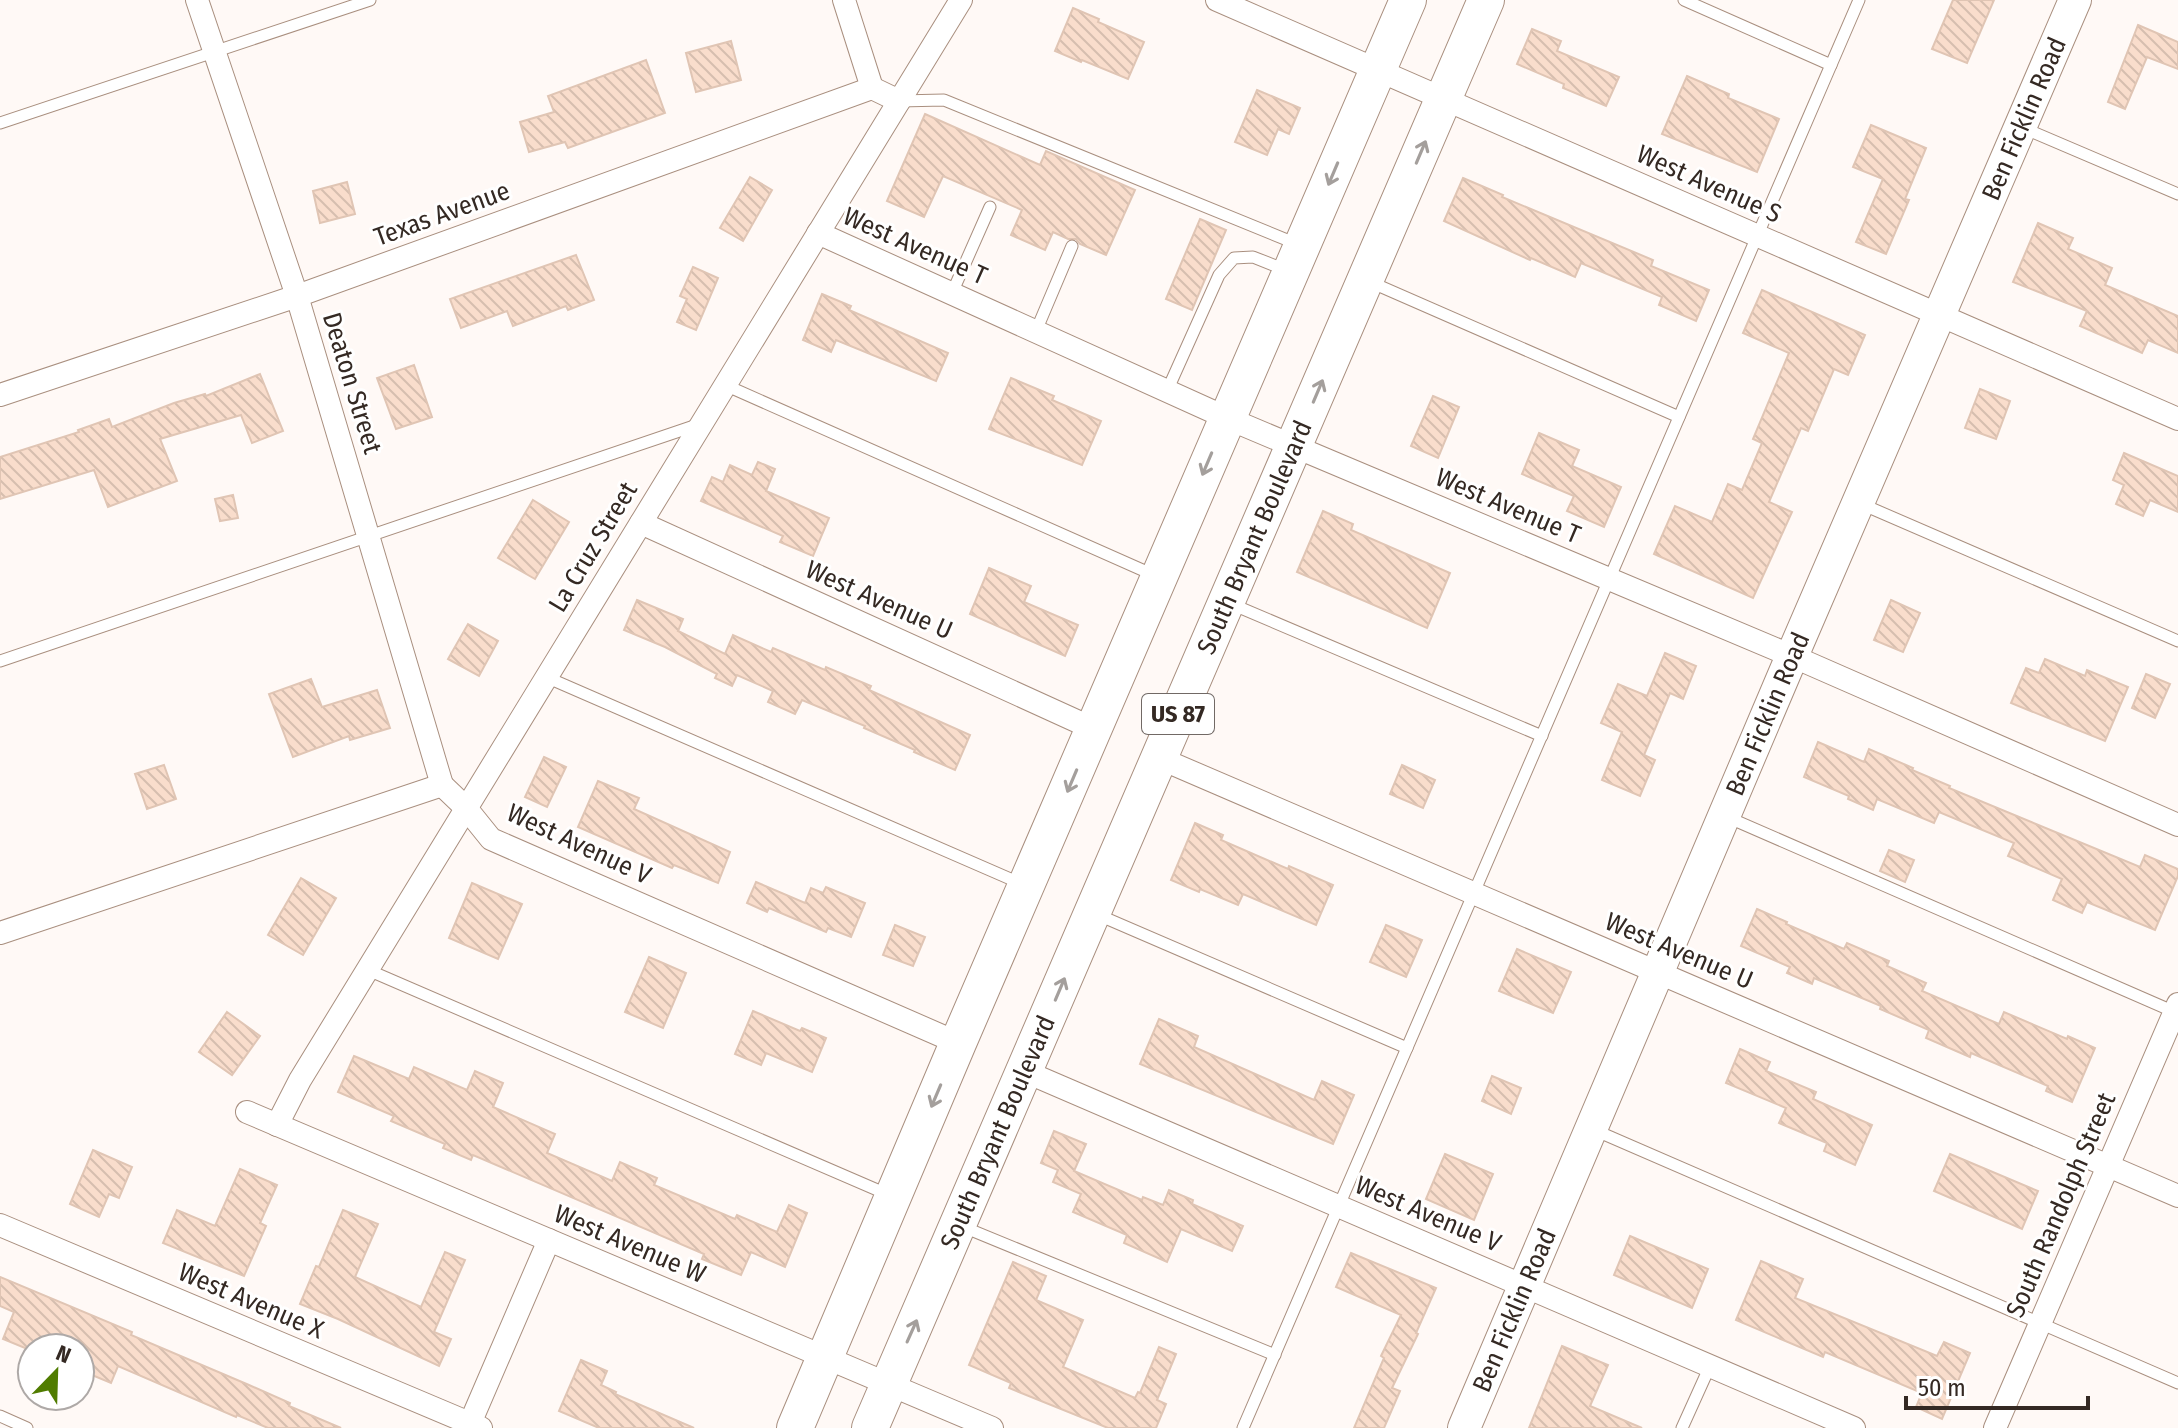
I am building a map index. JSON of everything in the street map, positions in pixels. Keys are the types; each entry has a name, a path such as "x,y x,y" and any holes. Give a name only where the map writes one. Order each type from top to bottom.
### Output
{"main road":[{"name":"US 87","path":"795,1428 1408,0"},
{"name":"South Bryant Boulevard","path":"870,1428 1486,0"}],"street":[{"name":"Deaton Street","path":"197,0 297,296 442,785"},
{"path":"844,0 872,88 899,101"},
{"name":"La Cruz Street","path":"277,1125 300,1080 961,0"},
{"name":"West Avenue S","path":"1217,0 2178,419"},
{"name":"Ben Ficklin Road","path":"1464,1428 2075,0"},
{"name":"Texas Avenue","path":"0,395 297,296 872,88"},
{"name":"West Avenue T","path":"818,233 1227,418 1792,656 2178,825"},
{"name":"West Avenue U","path":"641,523 1094,729"},
{"name":"West Avenue U","path":"1159,758 2178,1196"},
{"path":"0,933 442,785"},
{"name":"West Avenue V","path":"442,785 491,839 958,1043"},
{"name":"South Randolph Street","path":"1995,1428 2177,1010"},
{"name":"West Avenue V","path":"1024,1071 1854,1428"},
{"name":"West Avenue W","path":"247,1112 992,1428"},
{"name":"West Avenue X","path":"0,1225 473,1426"},
{"path":"473,1426 549,1240"}],"lane":[{"path":"0,123 370,0"},
{"path":"1684,0 1831,65"},
{"path":"1243,1428 1859,0"},
{"path":"899,101 944,100 1296,259"},
{"path":"2021,127 2178,194"},
{"path":"952,293 990,207"},
{"path":"1036,331 1072,246"},
{"path":"1167,391 1219,275 1234,258 1296,259"},
{"path":"1366,280 1679,417"},
{"path":"725,385 1159,577"},
{"path":"0,661 702,423"},
{"path":"1858,503 2178,641"},
{"path":"1227,602 1542,736"},
{"path":"546,677 1026,886"},
{"path":"1724,816 2177,1010"},
{"path":"1093,913 1407,1048"},
{"path":"368,970 893,1197"},
{"path":"1591,1129 2178,1383"},
{"path":"958,1225 1275,1355"},
{"path":"1682,1428 1710,1366"},
{"path":"0,1416 27,1428"}],"building":[{"path":"1953,0 1994,0 1967,63 1932,49"},
{"path":"1073,8 1144,42 1128,79 1055,51"},
{"path":"2138,25 2178,42 2178,69 2147,57 2125,109 2108,102"},
{"path":"1532,29 1561,41 1557,51 1619,77 1606,106 1517,64"},
{"path":"731,41 741,80 696,92 686,53"},
{"path":"646,60 665,113 568,148 565,142 529,152 520,122 554,112 548,96"},
{"path":"1687,76 1729,94 1728,98 1779,119 1757,172 1662,134"},
{"path":"1257,90 1300,108 1289,134 1278,129 1267,155 1235,142"},
{"path":"925,114 1040,165 1046,151 1135,190 1106,255 1080,244 1076,239 1053,232 1045,250 1011,235 1022,210 943,176 924,217 887,201"},
{"path":"1871,125 1926,148 1905,199 1909,200 1886,254 1856,242 1883,179 1853,167"},
{"path":"750,177 772,190 743,241 720,228"},
{"path":"1463,178 1653,260 1651,266 1709,290 1696,321 1659,305 1662,297 1581,263 1575,277 1444,221"},
{"path":"347,182 355,214 320,223 313,191"},
{"path":"1200,219 1226,230 1192,310 1166,299"},
{"path":"2038,223 2073,238 2068,249 2112,268 2105,285 2178,316 2178,353 2148,340 2142,353 2080,326 2087,311 2013,282"},
{"path":"576,255 594,300 568,310 566,306 513,326 507,311 461,328 450,299"},
{"path":"693,267 718,278 696,330 677,322 687,299 680,296"},
{"path":"1762,290 1865,335 1848,375 1834,369 1808,431 1801,428 1769,502 1792,512 1753,598 1654,554 1675,506 1712,522 1728,484 1742,490 1762,443 1753,439 1789,353 1743,333"},
{"path":"822,294 851,306 849,310 948,353 936,381 836,340 831,352 803,340"},
{"path":"414,365 432,417 396,429 377,378"},
{"path":"260,374 283,431 252,443 241,415 160,439 177,481 108,507 94,470 0,499 0,457 109,419 112,427 174,403 206,396"},
{"path":"1011,378 1101,421 1082,465 989,429"},
{"path":"1980,389 2010,401 1996,439 1965,428"},
{"path":"1433,396 1459,407 1438,458 1411,446"},
{"path":"1539,433 1579,450 1572,466 1621,487 1604,527 1567,511 1574,496 1522,474"},
{"path":"2124,453 2178,476 2178,512 2150,500 2143,516 2116,504 2124,485 2113,480"},
{"path":"758,462 775,469 766,491 829,518 813,556 780,542 783,536 701,501 712,477 723,482 730,465 752,475"},
{"path":"233,495 238,518 220,521 215,499"},
{"path":"533,500 569,522 535,579 498,558"},
{"path":"1323,511 1353,524 1351,530 1450,573 1427,628 1297,572"},
{"path":"989,568 1031,586 1024,602 1078,625 1065,656 970,614"},
{"path":"637,600 683,619 678,631 725,654 733,635 771,652 773,648 871,686 869,690 970,735 955,770 865,726 802,700 795,714 768,702 773,691 737,675 732,686 715,678 717,674 665,647 624,630"},
{"path":"1891,600 1920,613 1903,652 1874,640"},
{"path":"468,624 498,641 479,676 448,659"},
{"path":"1665,653 1696,666 1683,699 1670,693 1644,755 1655,760 1640,796 1602,780 1622,732 1601,723 1618,684 1647,696"},
{"path":"2045,659 2085,676 2087,670 2128,687 2105,741 2011,703 2026,668 2039,673"},
{"path":"2146,674 2170,684 2155,718 2132,708"},
{"path":"311,679 322,707 377,690 390,728 350,740 349,736 293,757 269,694"},
{"path":"1818,742 1864,762 1869,749 1949,788 2140,867 2145,855 2178,869 2178,876 2155,930 2087,902 2082,913 2053,900 2062,879 2008,856 2014,843 1939,812 1934,823 1877,799 1873,810 1804,777"},
{"path":"544,757 566,767 547,807 525,797"},
{"path":"164,765 176,799 147,809 135,774"},
{"path":"1402,765 1435,780 1423,808 1390,794"},
{"path":"598,781 639,798 634,809 730,852 718,883 674,865 672,868 578,827"},
{"path":"1195,823 1223,835 1221,840 1333,885 1316,925 1243,894 1238,905 1171,880"},
{"path":"1889,850 1914,860 1905,882 1880,871"},
{"path":"301,878 336,898 303,955 268,935"},
{"path":"756,882 805,903 811,888 823,893 826,887 865,903 851,937 828,928 826,932 769,908 767,912 747,903"},
{"path":"472,883 522,904 498,959 449,938"},
{"path":"1757,909 1844,949 1847,943 1889,961 1887,966 1926,983 1922,991 1999,1024 2004,1012 2095,1048 2072,1102 2046,1091 2048,1086 1971,1053 1970,1057 1926,1038 1929,1030 1880,1009 1881,1006 1814,978 1812,984 1787,973 1790,967 1741,946"},
{"path":"895,925 925,937 913,966 883,955"},
{"path":"1386,925 1422,940 1406,977 1370,962"},
{"path":"1517,949 1571,972 1553,1013 1499,991"},
{"path":"649,957 686,973 663,1028 625,1012"},
{"path":"753,1011 800,1031 802,1028 826,1038 812,1072 766,1053 761,1065 735,1054"},
{"path":"227,1012 260,1036 232,1075 199,1052"},
{"path":"1159,1019 1198,1036 1194,1047 1314,1100 1322,1081 1354,1095 1333,1144 1140,1064"},
{"path":"1740,1049 1770,1062 1766,1071 1816,1092 1813,1099 1872,1125 1855,1165 1824,1151 1827,1143 1779,1123 1786,1108 1726,1083"},
{"path":"354,1056 409,1079 414,1067 467,1090 475,1071 503,1083 493,1107 555,1134 547,1153 612,1181 620,1162 657,1178 654,1185 735,1219 737,1215 777,1232 789,1205 807,1213 785,1267 751,1252 741,1275 702,1259 704,1254 473,1155 471,1160 443,1148 445,1144 391,1121 394,1116 338,1092"},
{"path":"1492,1076 1521,1088 1511,1114 1482,1101"},
{"path":"1054,1131 1086,1144 1074,1171 1142,1200 1143,1197 1163,1205 1169,1190 1193,1200 1192,1204 1243,1226 1232,1251 1181,1229 1167,1262 1124,1243 1127,1235 1073,1212 1081,1194 1053,1182 1058,1170 1041,1163"},
{"path":"93,1150 132,1167 119,1198 109,1194 99,1217 70,1204"},
{"path":"1445,1154 1493,1174 1474,1220 1426,1199"},
{"path":"1950,1154 2038,1191 2022,1229 1934,1191"},
{"path":"240,1169 277,1185 260,1223 266,1226 244,1276 163,1243 177,1210 215,1226"},
{"path":"343,1210 378,1224 355,1277 421,1307 445,1252 465,1260 434,1332 451,1339 439,1366 300,1304"},
{"path":"1630,1236 1708,1269 1692,1308 1614,1275"},
{"path":"1351,1253 1436,1288 1392,1388 1400,1391 1384,1428 1354,1428 1384,1358 1381,1356 1401,1315 1336,1287"},
{"path":"1761,1261 1803,1279 1795,1298 1937,1356 1944,1342 1970,1353 1942,1419 1916,1407 1922,1393 1825,1352 1823,1357 1736,1320"},
{"path":"1013,1262 1046,1276 1036,1300 1083,1320 1063,1367 1135,1398 1159,1347 1176,1354 1157,1400 1166,1404 1156,1428 1108,1428 1009,1388 1011,1383 969,1365"},
{"path":"0,1277 132,1332 131,1335 341,1428 268,1428 118,1366 111,1383 96,1377 96,1332 16,1332 16,1344 3,1339 14,1312 0,1306"},
{"path":"1562,1346 1608,1365 1590,1406 1642,1428 1529,1428"},
{"path":"581,1360 607,1371 601,1385 615,1394 694,1428 599,1428 559,1411"}]}
